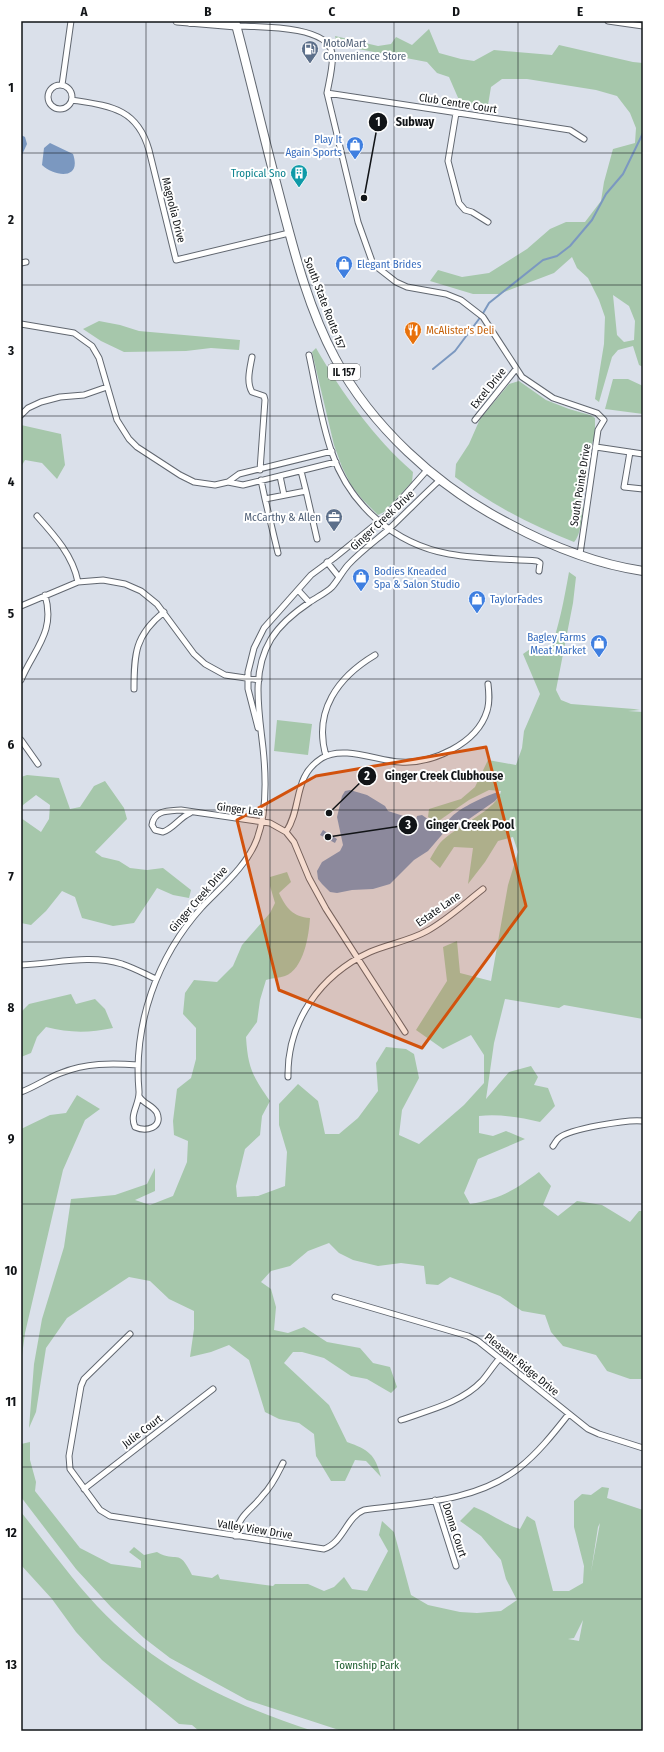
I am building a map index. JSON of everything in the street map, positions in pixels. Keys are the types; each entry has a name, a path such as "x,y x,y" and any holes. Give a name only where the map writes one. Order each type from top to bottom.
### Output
{"main road":[{"name":"South State Route 157","path":"235,24 289,234 300,270 315,313 336,360 367,407 388,432 428,469 466,499 491,515 540,540 607,563 643,571"}],"street":[{"path":"62,85 71,21"},
{"path":"177,21 276,28 317,35 327,42 332,52 327,93 337,141 364,243 373,264 396,282 418,290 446,294 469,306 483,317 516,369"},
{"path":"608,21 643,26"},
{"path":"62,85 70,89 72,100 65,109 57,109 50,105 48,92 54,86 62,85"},
{"name":"Club Centre Court","path":"327,93 570,130 584,139"},
{"name":"Magnolia Drive","path":"72,100 119,110 138,125 143,133 149,150 176,260 289,234"},
{"path":"456,113 448,161 459,202 465,210 472,212 488,222"},
{"path":"21,324 74,333 87,340 96,352 117,420 129,440 137,447 180,475 194,482 215,485 228,482 239,474 332,451"},
{"path":"309,355 336,462 357,499 379,522 411,543 448,554 537,561 540,563 539,571"},
{"path":"252,357 249,383 250,389 252,392 264,396 265,400 260,470"},
{"name":"Excel Drive","path":"475,420 516,369"},
{"name":"South Pointe Drive","path":"516,369 522,377 553,398 597,413 604,420 598,430 580,554"},
{"path":"21,415 28,408 41,402 60,397 84,395 107,387"},
{"path":"596,447 643,454"},
{"path":"630,452 624,486 643,489"},
{"path":"228,482 239,485 336,462"},
{"path":"269,467 272,478"},
{"name":"Ginger Creek Drive","path":"262,740 252,704 248,679 250,659 259,636 270,620 311,575 379,522 428,469"},
{"path":"300,471 317,539"},
{"path":"280,476 284,495"},
{"name":"Ginger Creek Drive","path":"139,1096 142,1102 153,1108 157,1114 157,1120 154,1127 148,1130 135,1127 133,1115 139,1102 138,1064 144,1021 156,979 174,943 191,920 249,856 257,838 261,821 265,777 259,712 259,680 262,661 271,640 286,620 309,602 331,588 348,565 389,529 441,479"},
{"path":"261,480 278,553"},
{"path":"265,500 306,491"},
{"path":"37,516 52,533 70,558 78,582"},
{"path":"327,562 339,577"},
{"path":"21,606 78,582 103,580 124,584 150,597 164,612 194,654 206,664 225,675 259,680"},
{"path":"298,590 309,602"},
{"path":"21,680 44,637 48,611 45,595"},
{"path":"134,689 134,662 138,643 148,626 164,612"},
{"path":"326,756 322,736 322,726 330,700 341,681 350,672 375,655"},
{"path":"405,1032 320,900 294,842 286,832 295,817 298,791 305,775 315,764 326,756 355,754 402,762 426,759 442,753 463,742 479,726 487,711 489,698 488,684"},
{"path":"21,740 38,764"},
{"name":"Ginger Lea","path":"190,813 180,818 172,827 163,832 156,830 152,825 153,818 159,813 168,811 190,813 261,821 277,826 286,832"},
{"name":"Estate Lane","path":"288,1077 289,1057 294,1036 303,1013 310,1001 327,980 357,959 426,931 449,916 483,889"},
{"path":"21,965 72,960 104,961 122,964 156,979"},
{"path":"21,1092 60,1073 81,1066 109,1063 138,1064"},
{"path":"553,1146 559,1137 574,1132 617,1121 643,1121"},
{"name":"Pleasant Ridge Drive","path":"335,1296 462,1333 478,1341 568,1415 588,1429 643,1448"},
{"name":"Valley View Drive","path":"130,1334 89,1372 81,1386 68,1463 70,1469 100,1510 110,1516 324,1549 335,1543 355,1516 360,1512 435,1500 475,1491 508,1475 518,1469 540,1448 568,1415"},
{"path":"401,1420 450,1403 461,1397 481,1381 499,1359"},
{"name":"Julie Court","path":"84,1489 213,1389"},
{"path":"235,1536 239,1521 244,1514 263,1496 283,1463"},
{"name":"Donna Court","path":"435,1500 456,1566"}],"highlighted area":[{"path":"486,747 526,906 422,1048 279,990 237,820 316,776"}],"green space":[{"path":"429,29 439,53 461,59 474,61 494,50 552,55 559,45 643,63 643,367 639,365 633,346 618,350 612,357 599,402 595,399 604,344 605,317 599,300 588,278 577,268 572,257 554,273 499,294 473,294 430,281 438,270 462,277 489,273 527,249 550,229 566,222 585,222 601,201 604,182 613,149 635,143 636,128 630,113 617,96 596,90 527,79 502,79 491,87 488,105 475,106 459,100 449,77 437,73 427,62 337,45 335,36 378,46 391,44 396,37 412,45","holes":["613,295 629,306 635,321 634,340 624,342 617,335"]},
{"path":"99,321 120,325 139,331 240,340 239,350 211,348 186,351 124,352 101,341 83,329"},
{"path":"316,348 336,381 359,414 398,458 413,472 412,482 384,512 378,515 351,485 342,467 334,445 312,352"},
{"path":"613,379 628,379 643,386 643,414 605,409"},
{"path":"519,381 546,400 595,418 595,435 590,449 582,500 583,510 581,522 574,542 542,529 512,514 483,497 455,477 456,464 469,444 480,419 509,384"},
{"path":"21,425 61,434 65,465 57,479 42,463 25,460 21,467"},
{"path":"569,572 576,577 573,603 556,690 561,700 571,704 634,709 640,710 628,711 643,712 643,1019 564,1005 559,1008 505,999 494,1043 486,1099 509,1072 531,1066 538,1077 534,1085 548,1088 555,1106 540,1122 510,1116 479,1116 479,1133 493,1136 506,1131 525,1139 478,1159 464,1193 470,1204 481,1202 515,1189 539,1172 551,1186 543,1205 558,1216 577,1201 602,1205 630,1222 639,1211 643,1211 643,1379 630,1379 607,1371 596,1355 563,1346 551,1332 545,1315 522,1311 500,1296 450,1277 438,1285 426,1284 424,1266 401,1263 378,1266 353,1260 339,1253 329,1243 308,1251 290,1266 271,1271 261,1282 271,1289 276,1307 274,1330 288,1333 304,1327 327,1342 360,1348 373,1363 390,1367 397,1387 391,1393 367,1379 351,1376 324,1358 302,1352 293,1352 284,1363 329,1405 347,1442 370,1454 379,1469 381,1477 366,1461 355,1460 345,1481 331,1481 316,1456 314,1434 299,1423 279,1419 265,1412 249,1360 229,1345 211,1352 190,1357 194,1329 194,1311 169,1299 150,1281 129,1277 67,1318 46,1348 36,1412 29,1428 34,1364 42,1319 64,1247 71,1199 115,1195 147,1184 155,1168 155,1191 135,1200 150,1205 173,1196 187,1162 188,1141 174,1135 173,1121 177,1089 191,1078 196,1059 196,1028 183,1014 185,993 194,980 217,982 233,966 242,945 270,913 275,903 270,886 270,877 287,872 291,882 279,893 284,903 295,914 310,918 307,942 301,959 297,966 285,976 266,980 260,1000 257,1022 246,1037 248,1056 252,1071 270,1101 262,1116 260,1135 245,1149 236,1186 237,1197 258,1196 285,1186 287,1152 279,1125 279,1104 298,1084 318,1101 325,1134 339,1134 358,1118 378,1091 376,1063 386,1047 406,1049 414,1054 419,1078 402,1110 399,1135 419,1144 464,1105 484,1083 484,1055 471,1035 443,1049 416,1030 447,981 443,947 457,941 460,973 491,981 508,885 518,852 513,837 498,841 485,862 468,884 473,848 454,847 440,868 430,859 440,843 485,811 498,798 501,791 489,790 469,800 437,822 428,817 429,809 461,799 475,787 488,760 516,765 522,748 524,731 540,694 523,654 533,647 549,654 558,624"},
{"path":"277,720 312,724 308,755 274,751"},
{"path":"27,775 59,778 70,809 80,807 94,786 105,781 124,808 127,819 95,852 102,857 119,861 130,868 147,870 163,868 191,890 189,898 173,895 157,888 134,923 113,926 82,918 75,897 62,891 46,911 31,925 21,923 21,818 41,832 49,819 50,805 36,795 23,805 21,809 21,777"},
{"path":"71,994 76,1004 95,999 105,1009 113,1028 79,1032 46,1027 37,1037 31,1053 21,1057 21,1012 29,1004"},
{"path":"77,1095 100,1109 85,1120 63,1170 25,1333 21,1363 21,1129 50,1115 66,1113"},
{"name":"Township Park","path":"30,1442 30,1460 36,1482 35,1491 80,1548 111,1564 141,1568 141,1561 129,1552 134,1547 144,1555 157,1552 169,1557 180,1558 192,1575 212,1578 218,1574 220,1579 273,1586 275,1584 308,1584 324,1591 334,1587 344,1577 352,1589 367,1591 388,1551 379,1535 382,1521 394,1532 411,1595 428,1605 460,1612 477,1613 501,1611 517,1600 506,1579 501,1560 481,1536 460,1521 474,1507 520,1529 527,1516 535,1521 553,1591 569,1591 583,1583 584,1566 574,1527 574,1501 582,1494 591,1495 602,1487 609,1488 607,1498 643,1510 643,1731 342,1731 247,1700 170,1658 144,1638 111,1607 76,1569 21,1497 21,1444","holes":["600,1523 591,1572 598,1527","583,1620 579,1641 568,1639 574,1638"]},
{"path":"21,1512 87,1595 120,1628 144,1648 170,1666 225,1697 283,1721 313,1731 199,1731 192,1725 179,1724 102,1660 76,1632 52,1599 21,1565"}],"water":[{"path":"21,135 25,137 27,144 21,157"},
{"path":"50,143 73,154 75,162 74,168 71,172 60,174 47,169 42,165 44,148"},
{"path":"350,790 367,795 385,806 388,811 416,820 417,816 422,815 432,822 433,825 444,824 453,815 476,801 498,792 500,795 495,801 469,819 446,830 428,851 414,860 390,884 373,889 352,890 337,893 330,892 318,879 317,871 322,862 340,851 343,845 337,817 342,796 345,791"},
{"path":"323,830 337,839 335,843 320,835"}],"waterway":[{"path":"433,369 455,351 482,315 489,303 543,260 557,256 570,246 592,220 606,194 623,174 643,133"}],"place":[{"name":"MotoMart Convenience Store","path":"310,64"},
{"name":"Play It Again Sports","path":"355,160"},
{"name":"Tropical Sno","path":"299,188"},
{"name":"Subway","path":"364,198"},
{"name":"Elegant Brides","path":"344,279"},
{"name":"McAlister's Deli","path":"413,345"},
{"name":"McCarthy & Allen","path":"334,532"},
{"name":"Bodies Kneaded Spa & Salon Studio","path":"361,592"},
{"name":"TaylorFades","path":"477,614"},
{"name":"Bagley Farms Meat Market","path":"599,658"},
{"name":"Ginger Creek Clubhouse","path":"329,813"},
{"name":"Ginger Creek Pool","path":"328,837"}]}
